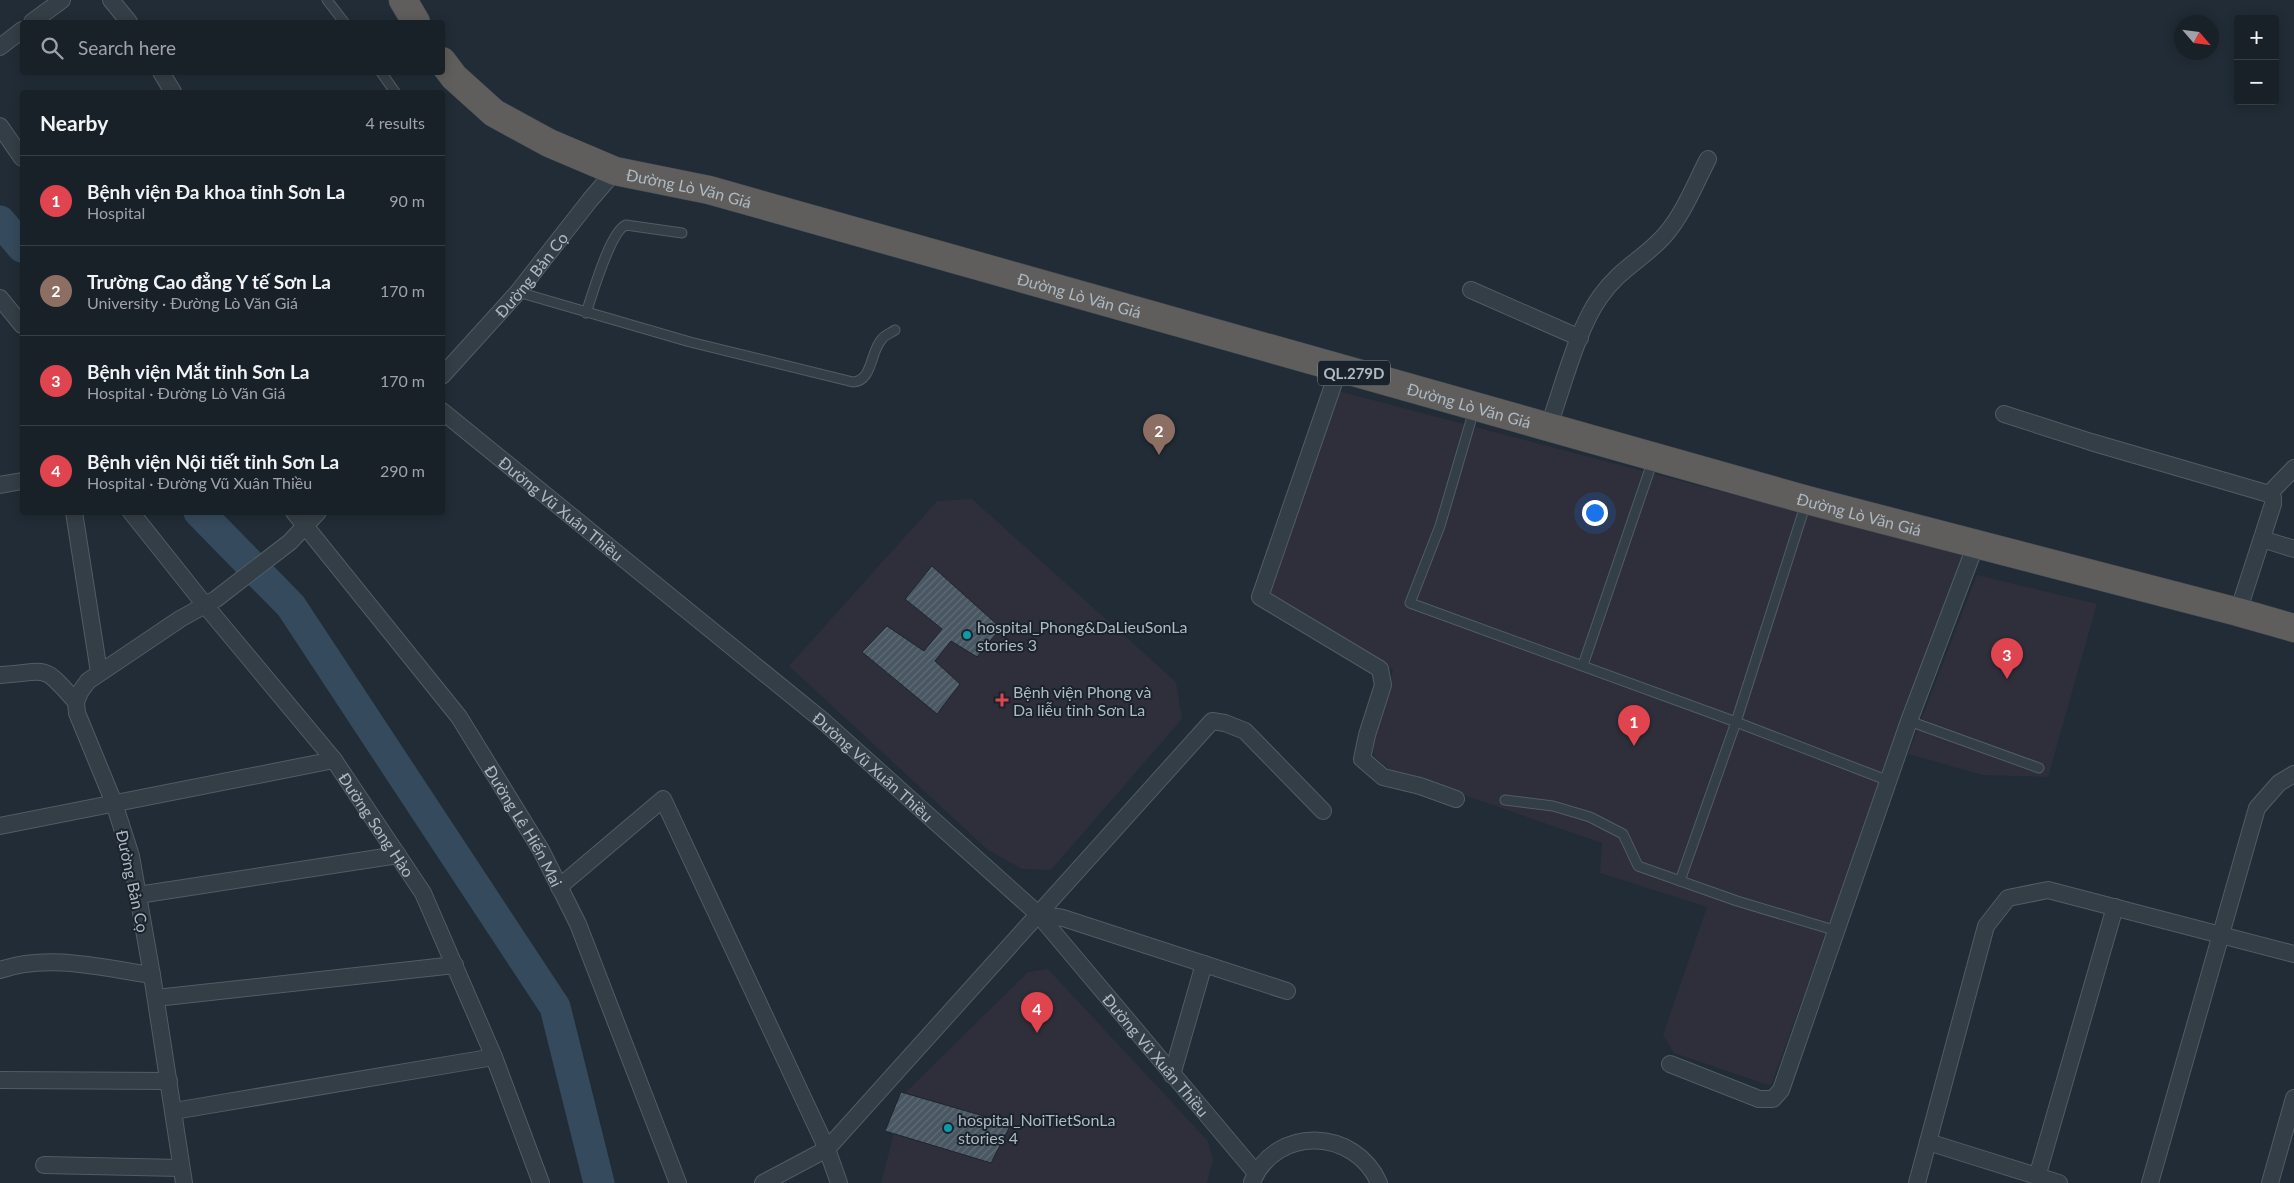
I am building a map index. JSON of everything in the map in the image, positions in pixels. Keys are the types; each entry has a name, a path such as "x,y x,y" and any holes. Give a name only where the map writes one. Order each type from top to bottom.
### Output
{"highway":[{"path":"403,0 415,20"},
{"name":"Đường Lò Văn Giá","path":"445,65 454,77 494,113 549,143 615,171 709,190 1807,500 2294,628"}],"street":[{"path":"35,20 62,0"},
{"path":"111,0 127,20"},
{"path":"0,48 20,32"},
{"path":"163,75 172,90"},
{"path":"0,126 20,155"},
{"path":"1548,428 1591,311 1617,275 1651,248 1675,223 1708,159"},
{"name":"Đường Bản Cọ","path":"445,373 518,292 615,171"},
{"path":"1471,290 1580,338"},
{"path":"0,298 20,323"},
{"path":"1338,368 1260,596 1380,669 1383,685 1367,735 1362,759 1383,777 1420,786 1456,799"},
{"name":"Đường Vũ Xuân Thiều","path":"445,413 822,720 1038,914 1172,1075 1254,1178"},
{"path":"2004,414 2091,442 2269,494 2273,498 2273,504 2238,612"},
{"path":"2269,494 2294,468"},
{"path":"0,485 20,481"},
{"path":"74,515 99,672"},
{"name":"Đường Song Hào","path":"134,515 211,602 254,661 334,760 423,893 494,1057 541,1183"},
{"name":"Đường Lê Hiến Mai","path":"297,515 459,718 541,850 578,924 678,1183"},
{"path":"0,675 41,670 55,678 76,702 83,686 99,672 180,619 211,602 290,542 315,515"},
{"path":"2262,539 2294,549"},
{"path":"1670,1064 1759,1099 1773,1099 1781,1090 1909,721 1976,544"},
{"name":"Đường Bản Cọ","path":"76,702 79,722 126,836 156,998 183,1175"},
{"path":"763,1183 827,1149 1212,721 1225,722 1245,731 1323,811"},
{"path":"0,826 334,760"},
{"path":"2150,1183 2256,808 2279,783 2294,774"},
{"path":"560,886 663,799 827,1149 839,1183"},
{"path":"138,895 398,855"},
{"path":"1917,1183 1986,926 2008,898 2048,890 2294,954"},
{"path":"2037,1177 2115,907"},
{"path":"1038,914 1063,918 1287,991"},
{"path":"0,970 12,966 53,962 152,975"},
{"path":"1172,1075 1204,964"},
{"path":"156,998 455,965"},
{"path":"174,1112 494,1057"},
{"path":"0,1080 169,1081"},
{"path":"2270,1183 2294,1098"},
{"path":"1254,1178 1272,1155 1292,1144 1315,1140 1338,1143 1358,1154 1374,1171 1379,1183"},
{"path":"1928,1142 2059,1183"},
{"path":"44,1165 183,1175"}],"lane":[{"path":"327,0 342,20"},
{"path":"383,75 393,90"},
{"path":"586,313 611,245 620,228 626,226 682,233"},
{"path":"518,292 690,342 853,382 860,382 864,378 876,347 882,339 895,330"},
{"path":"1475,407 1440,526 1410,604 1736,722 1889,781"},
{"path":"1583,666 1654,457"},
{"path":"1680,881 1736,722 1807,500"},
{"path":"1909,721 2039,768"},
{"path":"1505,800 1553,806 1590,817 1623,834 1638,866 1736,901 1837,931"}],"shaded area":[{"path":"1338,391 1963,555 1771,1086 1674,1053 1663,1035 1707,907 1600,873 1602,843 1389,769 1374,756 1373,735 1393,670 1266,594"},
{"name":"Bệnh viện Phong và Da liễu tỉnh Sơn La","path":"972,499 1176,682 1182,719 1051,870 1022,869 988,850 789,666 937,501"},
{"path":"1977,575 2097,604 2048,777 1983,775 1908,754"},
{"path":"1048,969 1208,1141 1213,1160 1207,1183 881,1183 904,1094 1028,972"}],"building":[{"name":"hospital_Phong&DaLieuSonLa stories 3","path":"932,566 1001,628 977,657 951,641 935,661 960,684 937,714 862,652 887,626 924,651 942,629 905,599"},
{"name":"hospital_NoiTietSonLa stories 4","path":"901,1092 1011,1124 991,1163 885,1131"}],"waterway":[{"path":"0,221 20,245"},
{"path":"202,515 291,606 555,1007 599,1183"}],"place":[{"name":"Trường Cao đẳng Y tế Sơn La","path":"1159,455"},
{"name":"hospital_Phong&DaLieuSonLa stories 3","path":"967,635"},
{"name":"Bệnh viện Mắt tỉnh Sơn La","path":"2007,679"},
{"name":"Bệnh viện Phong và Da liễu tỉnh Sơn La","path":"1002,700"},
{"name":"Bệnh viện Đa khoa tỉnh Sơn La","path":"1634,746"},
{"name":"Bệnh viện Nội tiết tỉnh Sơn La","path":"1037,1033"},
{"name":"hospital_NoiTietSonLa stories 4","path":"948,1128"}]}
